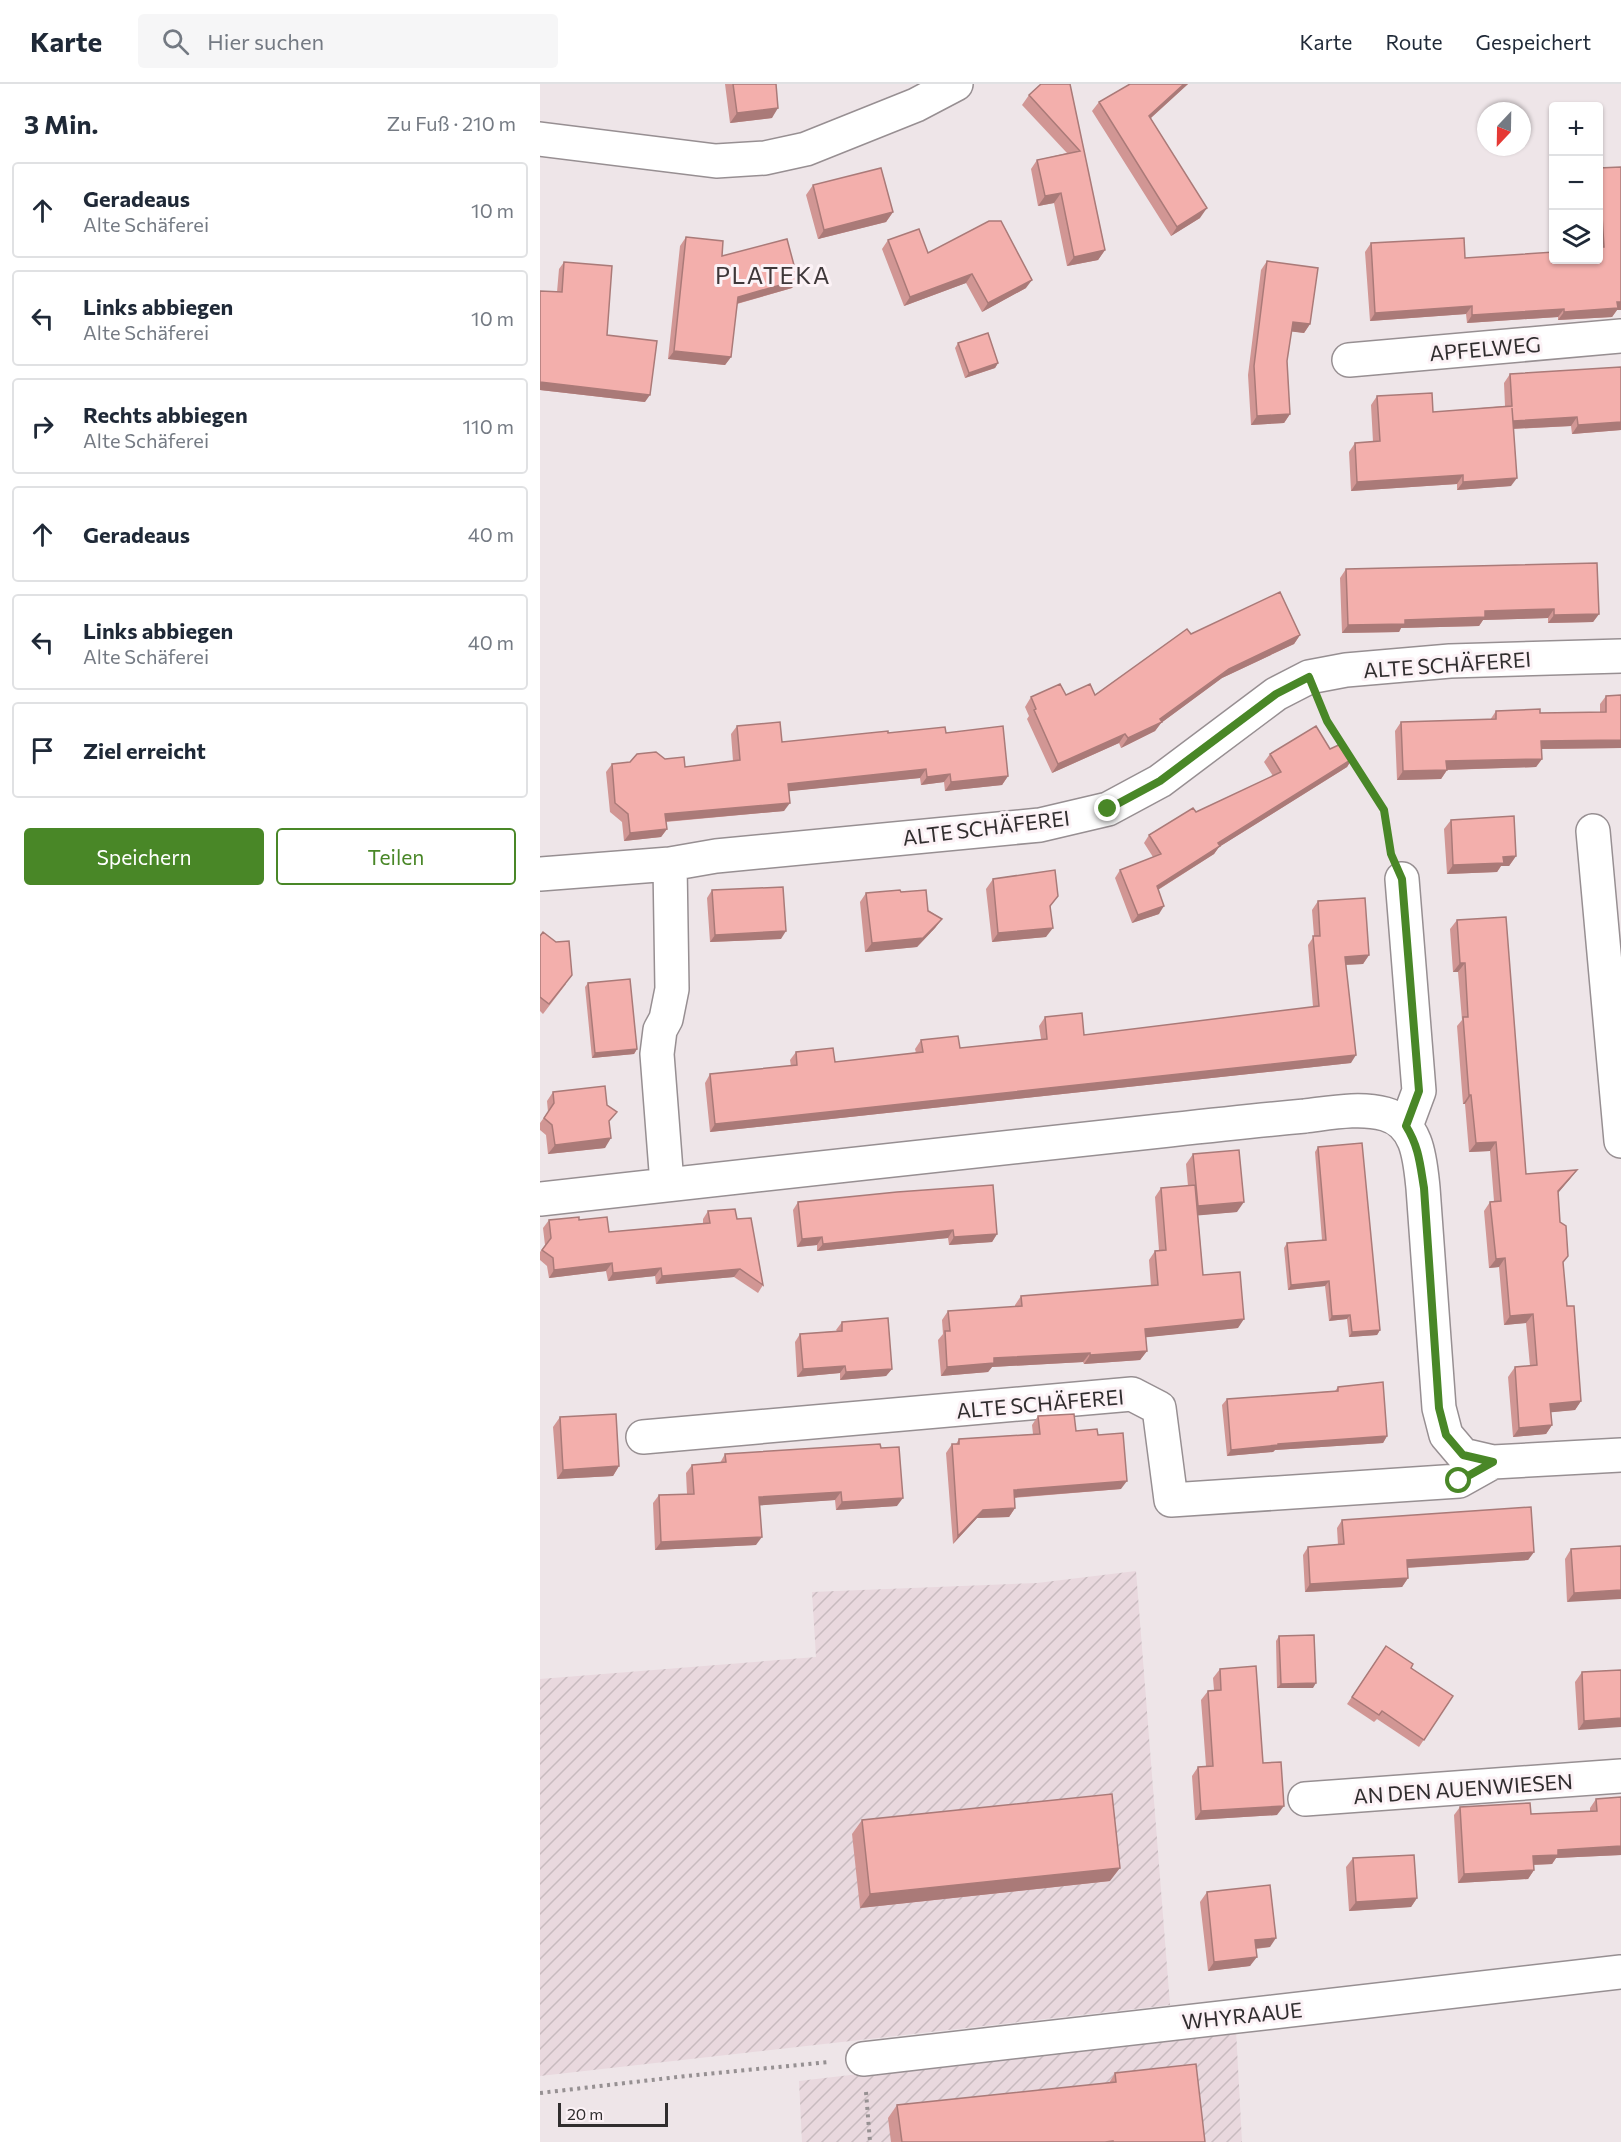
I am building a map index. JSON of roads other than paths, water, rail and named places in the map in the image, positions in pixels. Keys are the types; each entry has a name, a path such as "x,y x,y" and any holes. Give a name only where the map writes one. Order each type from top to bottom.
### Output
{"street":[{"path":"540,138 717,161 765,158 806,149 916,105 956,84"},
{"name":"APFELWEG","path":"1349,360 1621,336"},
{"name":"ALTE SCHÄFEREI","path":"540,874 670,864 716,856 1040,825 1108,809 1160,781 1276,694 1309,677 1346,670 1450,662 1621,656"},
{"path":"1593,831 1621,1141"},
{"path":"668,1184 657,1054 660,1030 666,1019 672,989 670,864"},
{"path":"540,1199 1356,1111 1383,1113 1396,1118 1406,1126 1419,1091 1402,879"},
{"name":"ALTE SCHÄFEREI","path":"1406,1126 1417,1148 1424,1188 1439,1408 1446,1435 1463,1455 1493,1462 1621,1455"},
{"name":"ALTE SCHÄFEREI","path":"643,1437 1132,1394 1159,1408 1171,1500 1459,1481 1493,1462"},
{"name":"AN DEN AUENWIESEN","path":"1305,1799 1621,1776"},
{"name":"WHYRAAUE","path":"862,2059 1148,2016 1621,1972"}],"district":[{"name":"PLATEKA","path":"773,274"}]}
